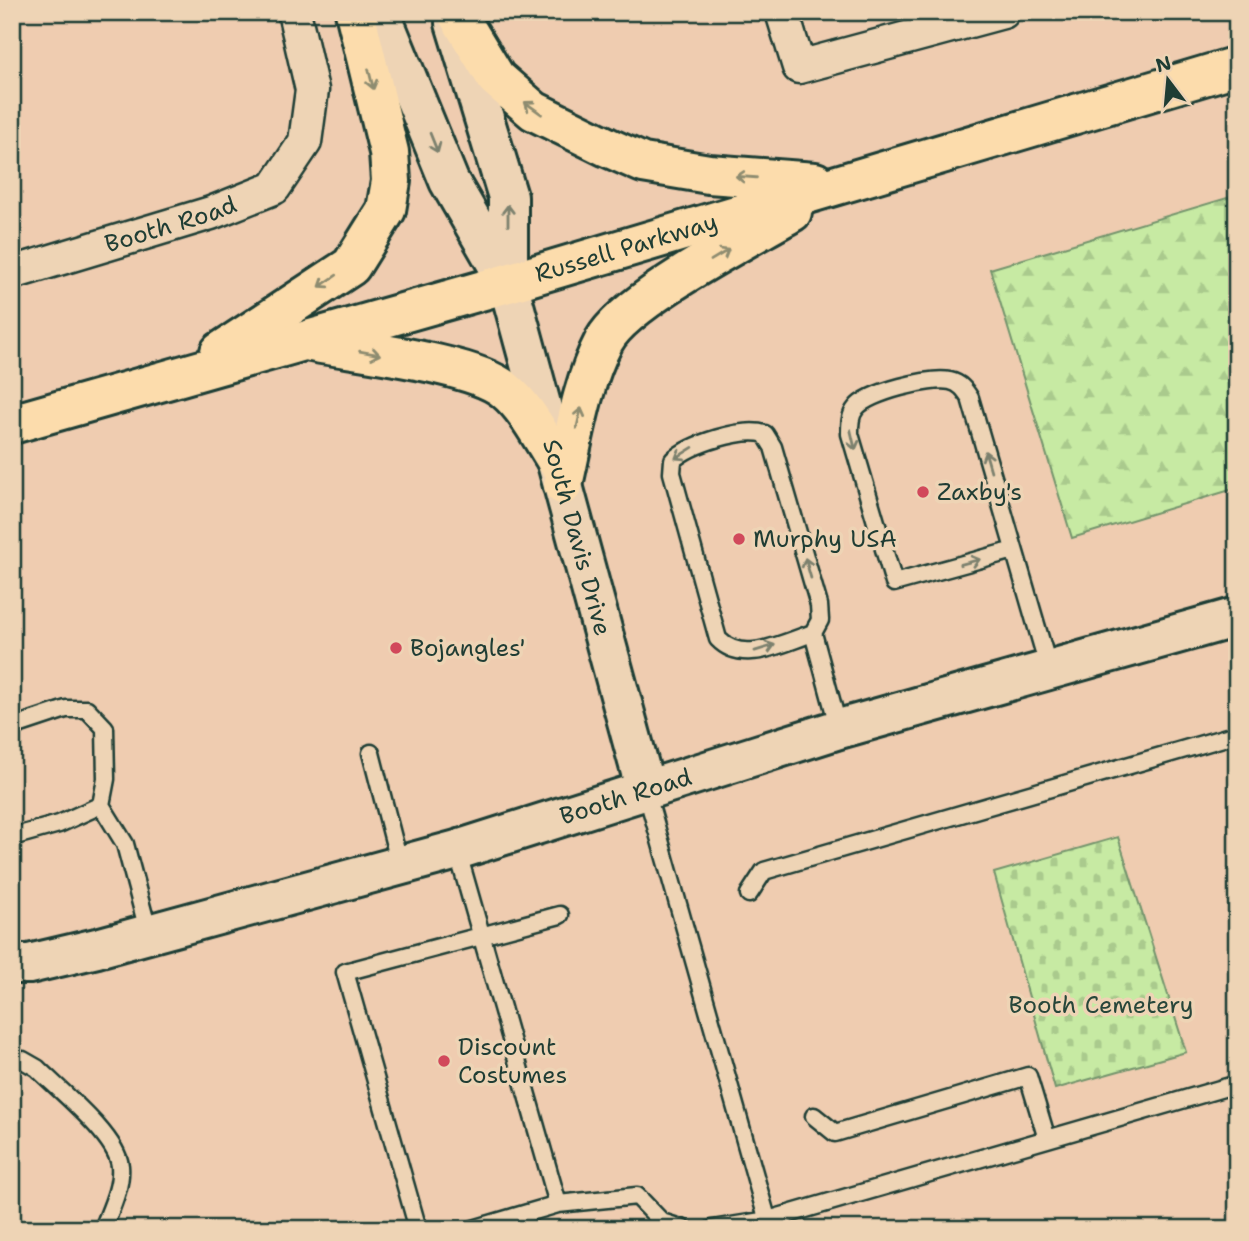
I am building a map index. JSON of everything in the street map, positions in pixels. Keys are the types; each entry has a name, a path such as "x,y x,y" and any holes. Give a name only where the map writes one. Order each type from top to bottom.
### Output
{"main road":[{"path":"183,376 351,266 386,209 391,181 390,152 355,12"},
{"path":"454,12 496,78 534,111 607,147 643,163 709,174 838,183"},
{"name":"Russell Parkway","path":"12,424 508,283 1237,66"},
{"path":"560,472 587,383 606,339 621,321 646,300 838,183"},
{"path":"303,341 454,369 492,381 518,404 560,472"}],"street":[{"name":"Booth Road","path":"12,273 211,213 274,188 305,142 312,90 294,12"},
{"name":"South Davis Drive","path":"380,12 449,181 508,283 646,790"},
{"name":"South Davis Drive","path":"454,12 508,197 508,283"},
{"path":"782,12 799,67 995,13"},
{"name":"Booth Road","path":"12,964 29,964 149,934 457,850 839,729 1237,617"}],"lane":[{"path":"1014,550 894,583 850,434 850,419 856,407 869,398 934,379 953,381 962,387 970,398 1049,669"},
{"path":"813,633 745,654 728,649 718,639 672,473 673,460 684,450 752,430 765,434 773,447 819,605 820,620 813,633 839,729"},
{"path":"12,727 66,709 87,709 105,728 106,779 101,805 125,844 149,934"},
{"path":"749,894 764,871 1237,734"},
{"path":"370,752 400,865"},
{"path":"646,790 769,1225"},
{"path":"12,837 59,824 101,805"},
{"path":"457,850 558,1204"},
{"path":"418,1229 345,972 560,915"},
{"path":"12,1061 23,1060 37,1068 116,1148 120,1168 117,1190 103,1229"},
{"path":"814,1115 835,1133 1028,1076 1047,1139"},
{"path":"712,1229 769,1225 1047,1139 1237,1084"},
{"path":"473,1229 558,1204 637,1196 662,1222 684,1229"}],"green space":[{"path":"1237,195 1237,488 1072,538 990,269"},
{"name":"Booth Cemetery","path":"1118,837 1186,1052 1055,1089 994,873"}],"place":[{"name":"Zaxby's","path":"923,492"},
{"name":"Murphy USA","path":"739,539"},
{"name":"Bojangles'","path":"396,648"},
{"name":"Discount Costumes","path":"444,1061"}]}
